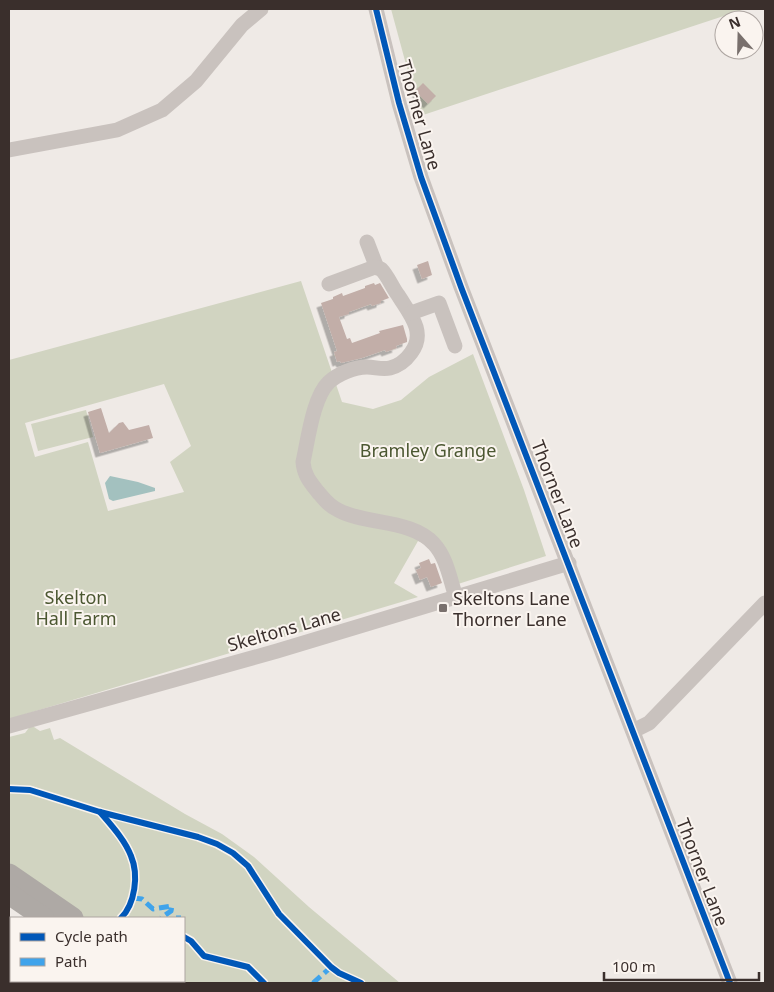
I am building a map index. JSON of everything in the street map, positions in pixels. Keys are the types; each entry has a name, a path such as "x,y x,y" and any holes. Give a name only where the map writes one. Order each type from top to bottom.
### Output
{"highway":[{"path":"9,874 59,915"},
{"path":"9,894 59,915"}],"street":[{"path":"9,150 117,130 162,110 196,81 242,25 261,9"},
{"name":"Thorner Lane","path":"376,9 399,103 421,177 461,286 730,983"},
{"path":"367,242 376,268"},
{"path":"329,284 376,268 384,271 409,310 416,327 418,341 414,349 403,361 389,368 367,367 353,369 333,378 323,389 319,396 303,462 307,478 332,507 338,511 400,526 433,542 442,556 456,597"},
{"path":"409,310 430,298"},
{"path":"409,310 439,303 455,346"},
{"name":"Skeltons Lane","path":"9,726 277,651 568,564"},
{"path":"633,731 649,723 765,603"}],"green space":[{"path":"391,9 745,9 714,10 714,19 420,116"},
{"path":"301,281 342,402 373,409 401,400 429,377 473,354 524,490 546,556 458,584 430,547 418,541 394,583 418,597 9,719 9,360","holes":["164,384 191,446 170,462 184,492 108,511 88,442 35,457 25,423"]},
{"path":"86,410 93,437 38,451 31,424"},
{"path":"31,725 40,731 50,728 54,740 60,738 185,814 222,834 254,857 309,907 400,983 172,983 170,982 185,982 185,917 51,917 9,866 9,737 25,733"},
{"path":"9,942 10,982 144,982 143,983 9,983"}],"water":[{"path":"110,476 138,482 155,488 155,491 113,501 109,499 105,483"}],"building":[{"path":"423,83 436,96 428,104 415,91"},
{"path":"428,261 432,275 422,279 417,265"},
{"path":"374,283 375,285 380,283 389,298 381,301 381,303 372,306 371,304 339,317 347,339 350,338 352,343 380,333 379,331 403,325 407,342 386,352 385,350 362,358 341,363 340,361 337,362 334,352 337,351 321,303 333,299 333,297 342,293 343,296"},
{"path":"101,408 109,433 119,423 123,422 129,430 149,425 153,438 100,453 88,412"},
{"path":"429,559 431,564 435,563 442,583 431,587 427,577 420,580 416,570 421,568 419,563"}],"marked path":[{"path":"133,898 142,899 153,909 172,906 171,911 162,917"},
{"path":"313,983 331,967"}],"cycle path":[{"path":"376,9 399,103 421,177 461,287 730,983"},
{"path":"9,789 30,790 100,812 198,837 217,844 233,853 248,866 279,914 331,967 339,973 361,983"},
{"path":"100,812 125,844 131,856 135,872 134,889 130,905 122,917"},
{"path":"185,938 191,941 204,956 248,967 264,983"}],"place":[{"name":"Skeltons Lane Thorner Lane","path":"443,608"}],"park label":[{"name":"Bramley Grange","path":"428,450"},
{"name":"Skelton Hall Farm","path":"76,607"}]}
